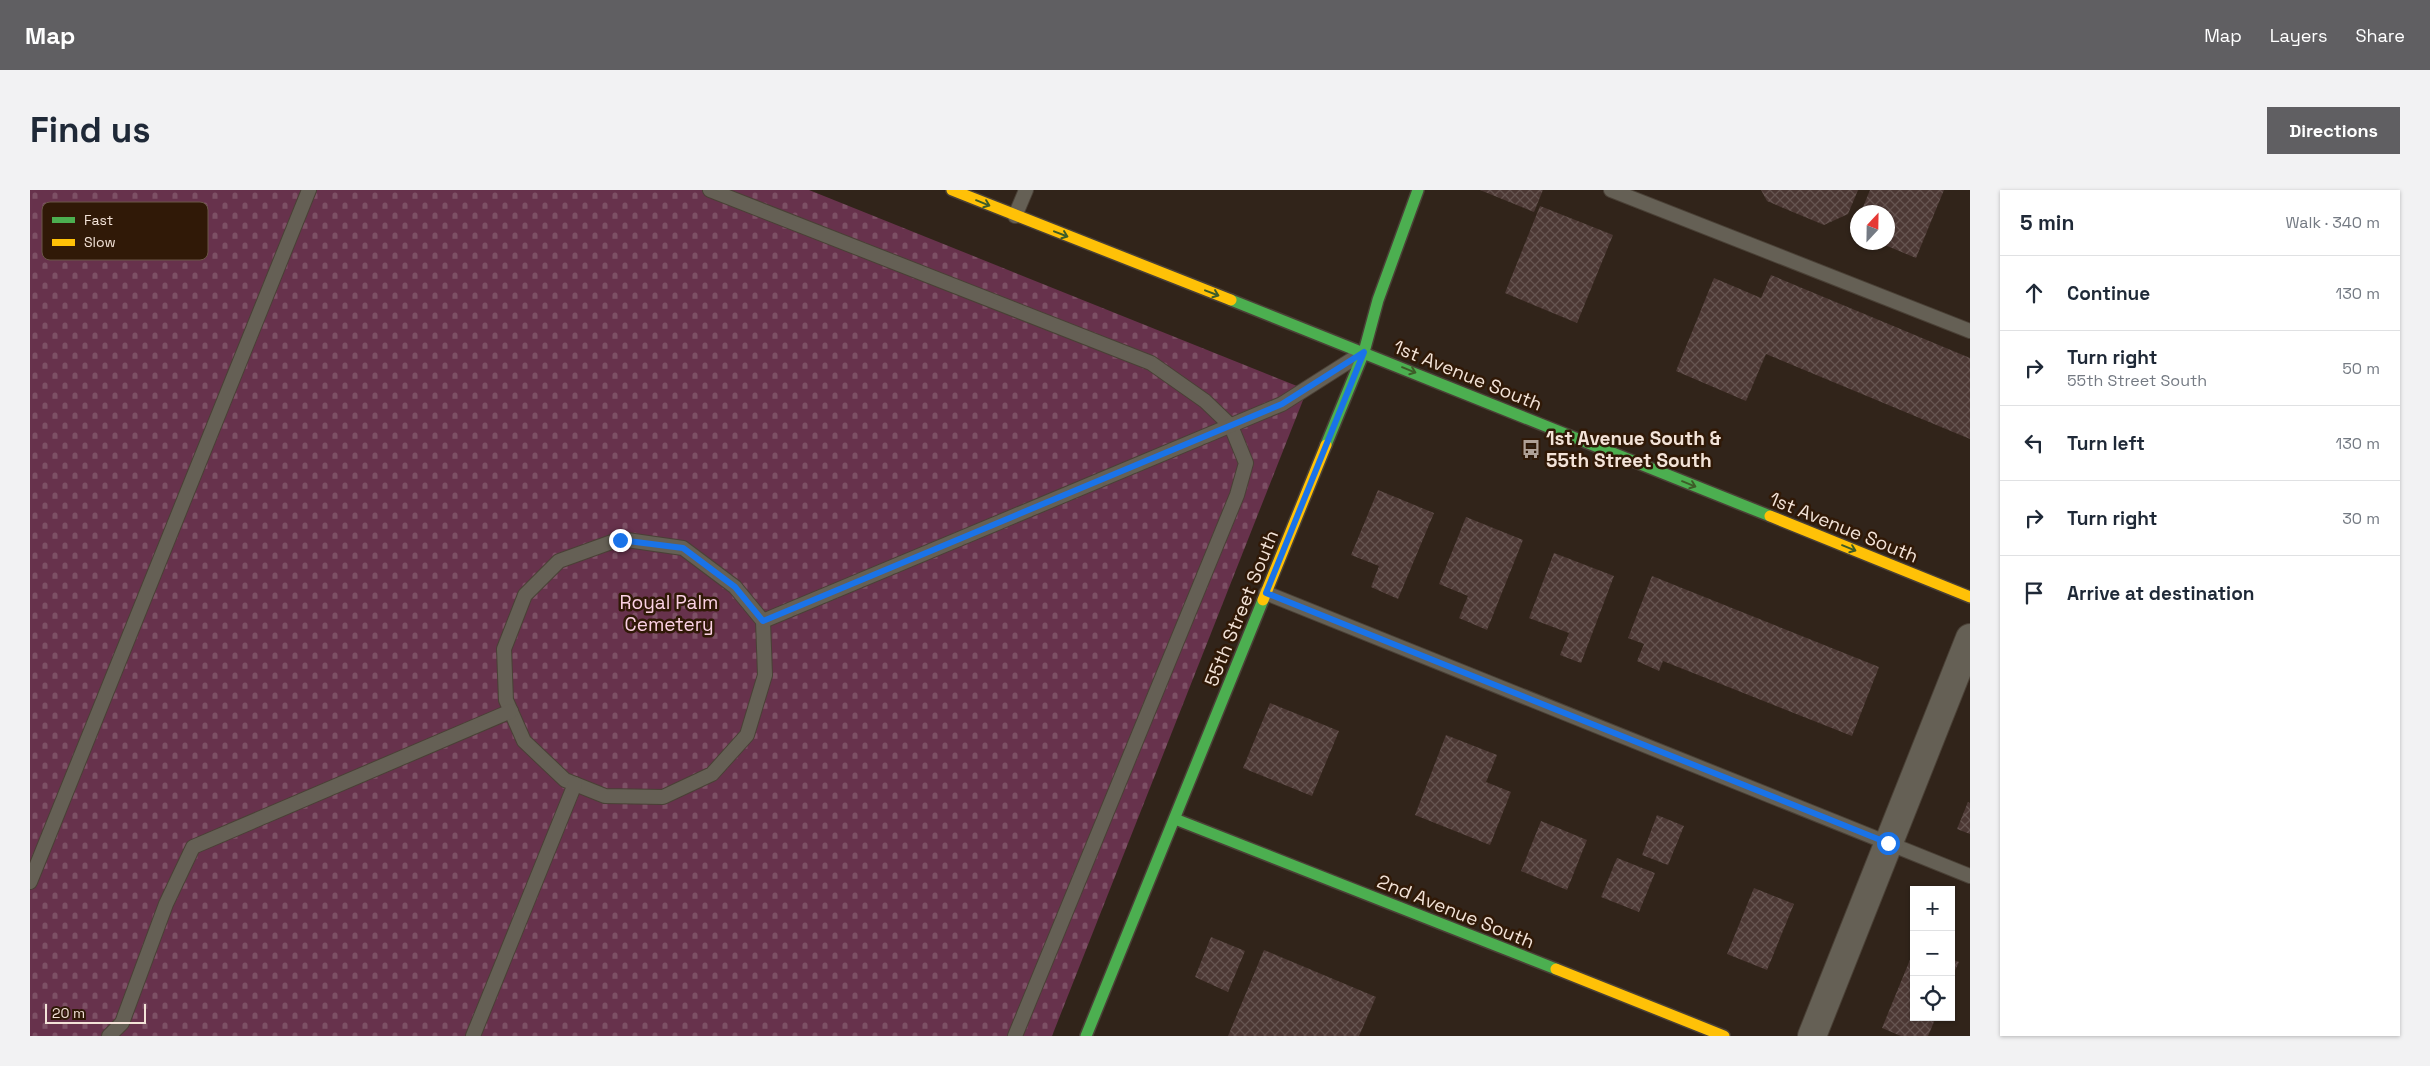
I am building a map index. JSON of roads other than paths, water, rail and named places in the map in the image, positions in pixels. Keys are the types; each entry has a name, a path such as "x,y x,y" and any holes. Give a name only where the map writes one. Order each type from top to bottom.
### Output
{"street":[{"name":"1st Avenue South","path":"952,190 1364,352 1970,597"},
{"name":"55th Street South","path":"1086,1036 1364,352 1378,300 1418,190"},
{"path":"1812,1036 1970,638"},
{"name":"2nd Avenue South","path":"1174,819 1724,1036"}],"lane":[{"path":"30,882 309,190"},
{"path":"710,190 1151,363 1205,401 1231,426 1246,463 1237,495 1015,1036"},
{"path":"1015,216 1026,190"},
{"path":"1612,190 1970,332"},
{"path":"763,621 1282,404 1364,352"},
{"path":"620,540 683,548 735,587 763,621 765,675 747,735 712,774 664,796 604,796 565,780 524,741 506,700 504,649 525,595 559,561 620,540"},
{"path":"1266,593 1970,876"},
{"path":"109,1036 122,1023 166,904 193,847 511,711"},
{"path":"473,1036 575,784"}],"place":[{"name":"1st Avenue South & 55th Street South","path":"1531,449"}],"park label":[{"name":"Royal Palm Cemetery","path":"669,613"}]}
